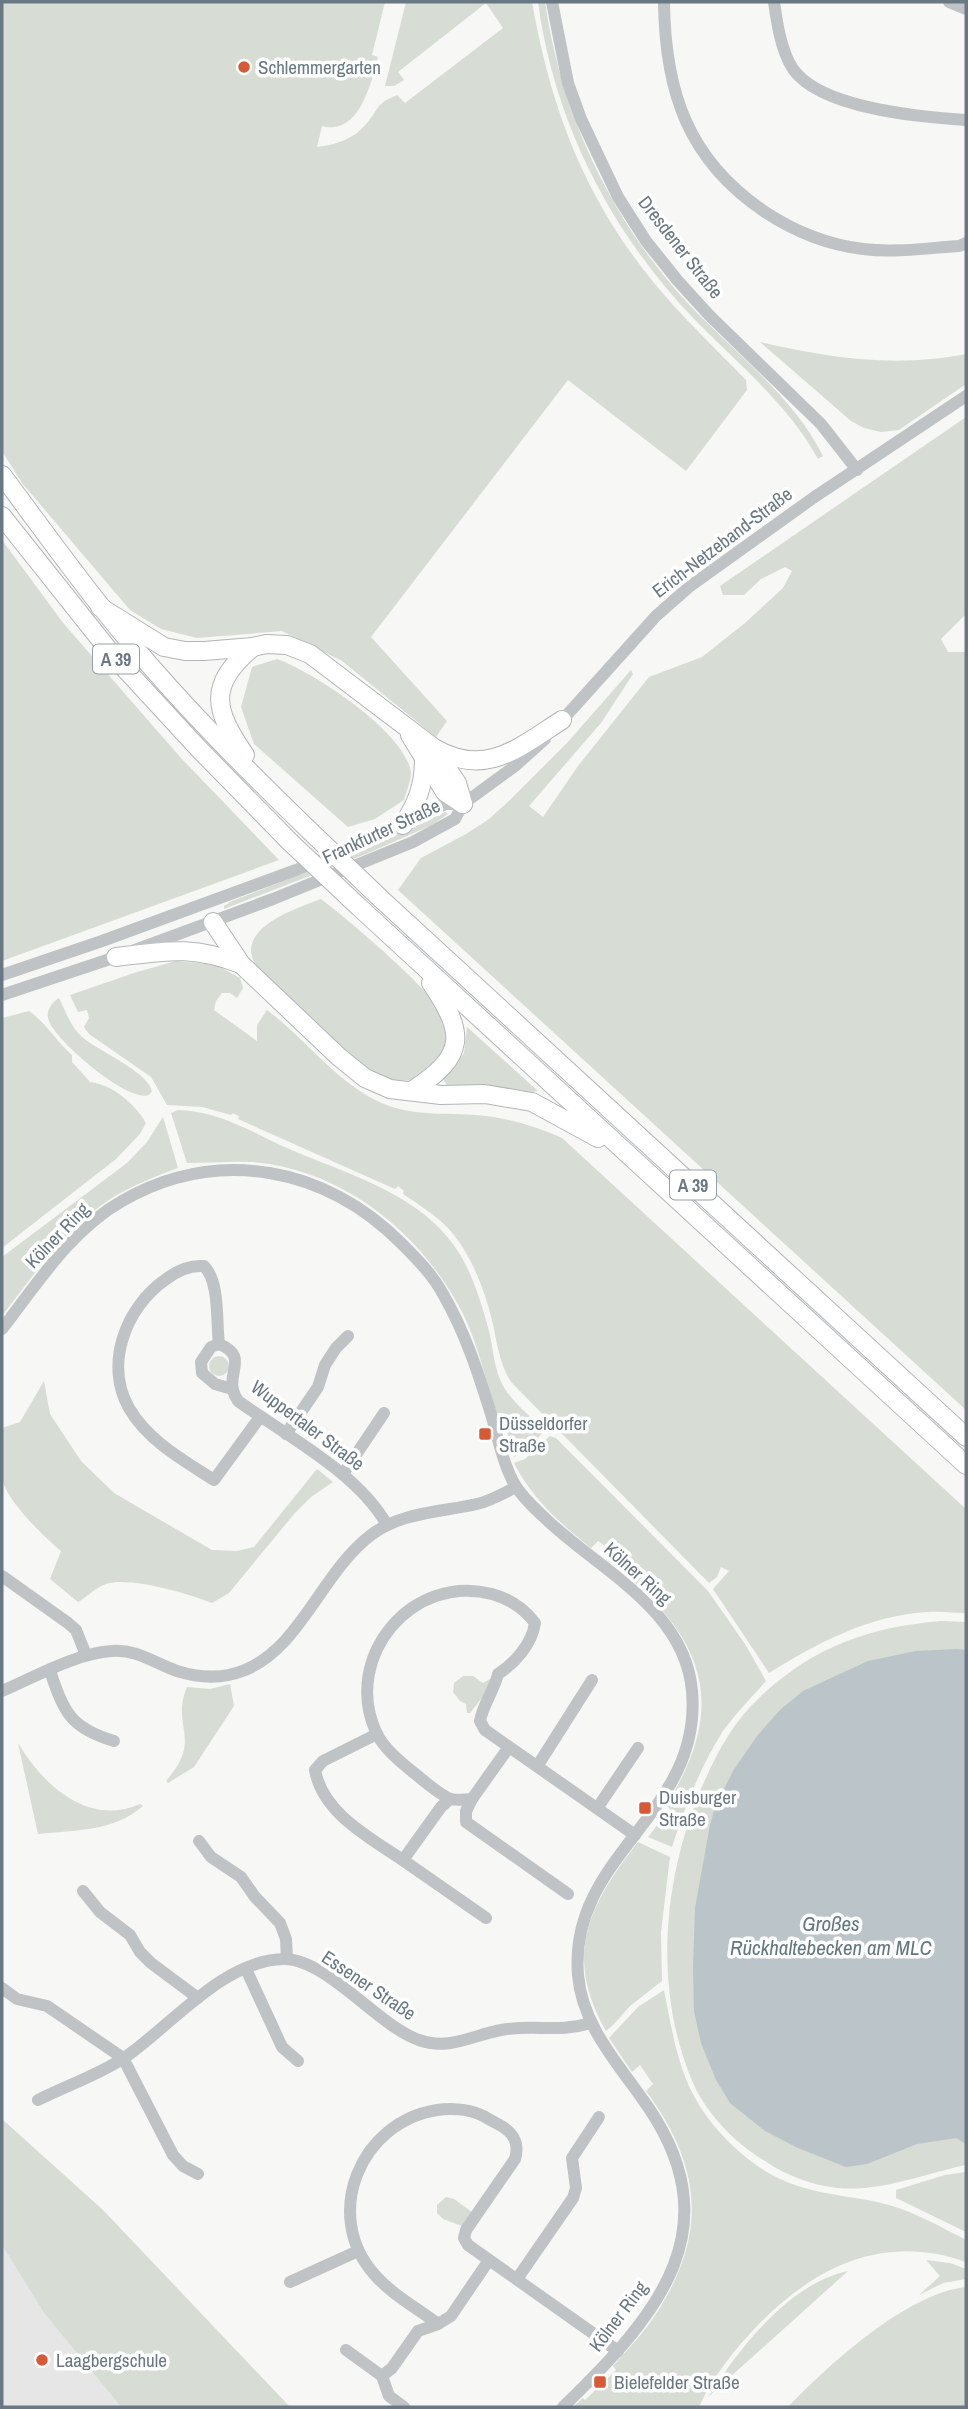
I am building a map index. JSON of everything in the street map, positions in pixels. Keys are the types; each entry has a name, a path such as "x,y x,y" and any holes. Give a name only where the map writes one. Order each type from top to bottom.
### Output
{"highway":[{"name":"A 39","path":"2,475 100,607 214,734 276,798 380,898 966,1437"},
{"name":"A 39","path":"2,516 115,659 290,842 966,1465"},
{"path":"100,607 164,647 185,652 267,644 287,645 310,654 404,726 429,754 445,792 463,804"},
{"path":"253,647 229,671 219,700 227,729 276,798"},
{"path":"429,754 470,762 488,760 517,749 562,720"},
{"path":"403,825 419,798 429,754"},
{"path":"213,922 241,964 339,1057 365,1078 390,1089 441,1095 485,1094 532,1102 631,1158"},
{"path":"116,957 176,950 200,951 241,964"},
{"path":"413,1090 434,1076 452,1055 456,1034 451,1012 415,960"}],"street":[{"name":"Dresdener Straße","path":"552,2 568,83 581,118 618,197 646,241 709,315 821,424 856,470"},
{"path":"664,2 669,64 676,96 688,126 709,163 745,198 783,224 823,240 863,249 904,250 959,246 966,243"},
{"path":"774,2 787,60 795,72 810,84 849,103 966,120"},
{"path":"949,2 966,9"},
{"name":"Erich-Netzeband-Straße","path":"463,804 514,766 562,720 656,615 689,587 813,498 966,396"},
{"name":"Frankfurter Straße","path":"2,975 296,870 403,825 445,804 463,804 455,819 413,842 213,922 2,995"},
{"path":"207,904 213,922"},
{"name":"Kölner Ring","path":"2,1329 60,1255 87,1227 120,1202 162,1181 222,1170 267,1171 306,1180 342,1196 382,1223 414,1255 440,1287 472,1354 506,1464 516,1487 561,1534 645,1601 666,1625 684,1657 692,1685 694,1716 688,1746 676,1778 608,1868 587,1906 577,1947 578,1979 584,2007 591,2023 600,2040 652,2111 672,2146 681,2172 685,2195 685,2221 680,2252 655,2304 618,2351 563,2407"},
{"path":"219,1344 214,1283 210,1272 204,1266 192,1265 171,1275 138,1305 127,1325 118,1362 119,1378 127,1406 150,1437 214,1480 260,1417"},
{"path":"286,1434 318,1387 325,1365 348,1336"},
{"name":"Wuppertaler Straße","path":"232,1389 215,1384 202,1373 201,1362 211,1347 219,1344 233,1354 236,1364 232,1389 238,1401 343,1474 374,1503 387,1525"},
{"path":"343,1474 384,1413"},
{"path":"2,1691 86,1655 112,1651 131,1651 178,1671 203,1676 226,1676 244,1671 263,1661 284,1642 342,1561 372,1534 405,1518 480,1503 516,1487"},
{"path":"2,1576 76,1630 86,1655"},
{"path":"472,1799 450,1799 392,1755 377,1734 367,1695 371,1663 387,1632 403,1616 425,1601 451,1591 482,1592 507,1600 526,1611 535,1623 534,1634 511,1666 498,1674 494,1689 482,1708 480,1721 485,1730 635,1835"},
{"path":"50,1671 65,1708 76,1724 92,1734 114,1741"},
{"path":"538,1765 592,1680"},
{"path":"377,1734 323,1761 315,1770 318,1784 343,1817 486,1919"},
{"path":"509,1747 472,1799 466,1811 466,1822 568,1894"},
{"path":"598,1807 638,1748"},
{"path":"403,1860 441,1807 450,1799"},
{"path":"38,2100 123,2058 223,1981 265,1962 286,1959 285,1939 280,1923 254,1897 241,1877 211,1857 199,1841"},
{"path":"83,1891 100,1912 130,1935 140,1952 198,1998"},
{"name":"Essener Straße","path":"286,1959 326,1976 397,2029 419,2041 455,2044 500,2030 528,2027 572,2029 591,2023"},
{"path":"246,1969 282,2047 298,2061"},
{"path":"2,1988 17,1999 47,2006 123,2058 173,2155 183,2166 198,2174"},
{"path":"438,2324 384,2285 374,2274 358,2251 349,2214 350,2194 356,2172 367,2152 385,2133 405,2120 424,2112 443,2109 478,2113 508,2129 517,2146 515,2159 466,2230 464,2238 468,2245 618,2351"},
{"path":"517,2279 573,2198 576,2188 572,2158 599,2117"},
{"path":"290,2282 358,2251"},
{"path":"382,2376 392,2368 418,2331 451,2316 489,2260"},
{"path":"346,2350 382,2376 389,2396 404,2407"}],"shaded area":[{"path":"2,2 385,2 372,55 378,57 367,93 354,116 345,123 335,127 322,126 317,147 337,143 356,134 381,104 390,98 397,95 405,103 503,28 486,3 398,72 404,80 394,86 385,86 406,2 532,2 560,115 590,185 608,218 629,251 665,296 746,380 747,390 686,471 568,380 371,637 447,721 436,737 342,661 282,631 197,638 161,629 130,610 22,483 2,451"},
{"path":"538,2 545,2 553,46 579,131 619,210 670,283 784,399 812,436 823,456 818,459 777,402 665,286 613,213 591,173 557,90"},
{"path":"760,342 837,357 888,361 966,354 966,384 899,430 881,432 851,421"},
{"path":"966,417 966,614 941,639 948,652 966,652 966,1410 398,890 421,858 466,834 489,819 510,800 567,743 631,670 633,674 601,723 529,806 543,817 578,766 649,677 702,657 783,588 792,571 785,567 761,579 744,595 723,595 720,586"},
{"path":"2,540 64,624 181,758 279,860 2,961"},
{"path":"277,659 334,690 393,740 406,757 411,773 404,800 375,819 348,827 254,744 241,707 252,667"},
{"path":"445,812 448,814 432,825 366,854 224,909 224,906 232,901 361,851"},
{"path":"321,899 408,974 437,1006 446,1025 445,1047 430,1071 403,1081 374,1074 269,984 257,968 251,949 260,931 279,917"},
{"path":"176,961 216,965 240,978 243,988 237,998 230,993 222,993 214,1010 257,1041 257,1025 267,1010 337,1074 367,1096 384,1104 408,1111 505,1119 562,1138 966,1509 966,1613 906,1614 865,1625 825,1641 769,1673 713,1589 729,1571 721,1567 717,1577 709,1583 512,1383 501,1361 489,1308 475,1270 463,1247 442,1222 403,1194 404,1191 398,1186 395,1189 238,1119 239,1116 233,1113 231,1115 202,1107 167,1105 151,1077 89,1034 84,1027 89,1018 87,1010 78,1012 70,995"},
{"path":"59,998 78,1033 141,1076 152,1091 149,1095 125,1090 94,1069 65,1042 48,1018 50,1008"},
{"path":"29,1011 72,1055 72,1062 90,1082 107,1087 122,1096 146,1123 140,1134 116,1159 2,1248 2,1018"},
{"path":"467,1027 538,1091 447,1085 443,1079 464,1053"},
{"path":"178,1110 207,1114 234,1123 383,1189 427,1217 446,1235 470,1274 484,1312 503,1385 515,1402 544,1430 533,1445 514,1457 502,1413 496,1413 464,1316 447,1286 404,1234 378,1211 349,1192 286,1167 252,1162 187,1163 171,1113"},
{"path":"163,1117 178,1168 128,1189 91,1214 58,1245 2,1316 2,1257 127,1163 147,1142"},
{"path":"219,1356 226,1359 229,1366 226,1373 219,1376 212,1373 209,1366 212,1359"},
{"path":"44,1381 50,1414 81,1461 114,1493 212,1550 237,1551 254,1547 317,1469 333,1482 311,1497 294,1514 229,1593 212,1603 159,1587 129,1582 102,1585 78,1602 50,1579 61,1551 18,1507 2,1478 2,1428 20,1422"},
{"path":"550,1436 556,1438 708,1591 745,1644 766,1681 723,1731 707,1759 672,1847 648,1837 670,1809 666,1805 687,1767 698,1732 701,1699 696,1669 684,1640 664,1612 606,1559 612,1551 598,1541 591,1548 580,1539 548,1510 521,1476 514,1463 525,1459"},
{"name":"Großes Rückhaltebecken am MLC","path":"941,1621 966,1622 966,2165 886,2185 853,2189 828,2187 792,2176 756,2156 724,2129 699,2095 680,2046 672,2008 668,1931 672,1892 691,1816 705,1780 728,1736 751,1706 801,1665 843,1642 890,1628"},
{"path":"463,1676 473,1676 483,1683 490,1679 489,1689 470,1713 467,1713 466,1704 453,1692 454,1683"},
{"path":"230,1684 234,1706 194,1767 168,1783 166,1781 183,1754 185,1743 182,1713 187,1687 210,1689"},
{"path":"18,1743 40,1773 69,1798 85,1806 103,1810 121,1810 140,1804 143,1806 131,1815 106,1825 38,1834"},
{"path":"638,1842 670,1857 661,1932 662,1981 630,2006 606,2031 593,2003 586,1978 584,1954 587,1931 606,1887"},
{"path":"664,1990 678,2055 692,2093 716,2128 733,2146 765,2171 791,2184 889,2205 929,2221 966,2240 966,2262 936,2254 907,2251 853,2260 828,2271 803,2286 758,2325 725,2363 699,2407 573,2407 583,2398 585,2400 616,2370 613,2366 654,2317 684,2258 692,2202 688,2175 679,2147 665,2119 646,2091 653,2084 640,2065 632,2072 609,2038 638,2007"},
{"path":"2,2119 103,2210 290,2407 121,2407 44,2313 2,2245"},
{"path":"966,2172 966,2232 896,2198 896,2190 945,2175"},
{"path":"446,2197 454,2199 472,2212 462,2226 443,2219 437,2213 437,2205"},
{"name":"Laagbergschule","path":"2,2245 44,2313 121,2407 2,2407"},
{"path":"926,2260 950,2263 966,2269 966,2279 943,2283 919,2295 940,2276"},
{"path":"848,2271 708,2397 735,2358 768,2320 805,2289"},
{"path":"966,2287 966,2407 788,2407 846,2352 894,2317 943,2292"}],"water":[{"name":"Großes Rückhaltebecken am MLC","path":"966,1650 966,2144 956,2138 917,2144 867,2164 846,2167 798,2148 765,2131 730,2103 716,2080 701,2043 694,2011 695,1908 710,1825 715,1807 733,1771 757,1736 780,1710 803,1691 868,1661 916,1651"}],"place":[{"name":"Schlemmergarten","path":"244,67"},
{"name":"Düsseldorfer Straße","path":"485,1434"},
{"name":"Duisburger Straße","path":"645,1808"},
{"name":"Laagbergschule","path":"42,2360"},
{"name":"Bielefelder Straße","path":"600,2382"}]}
